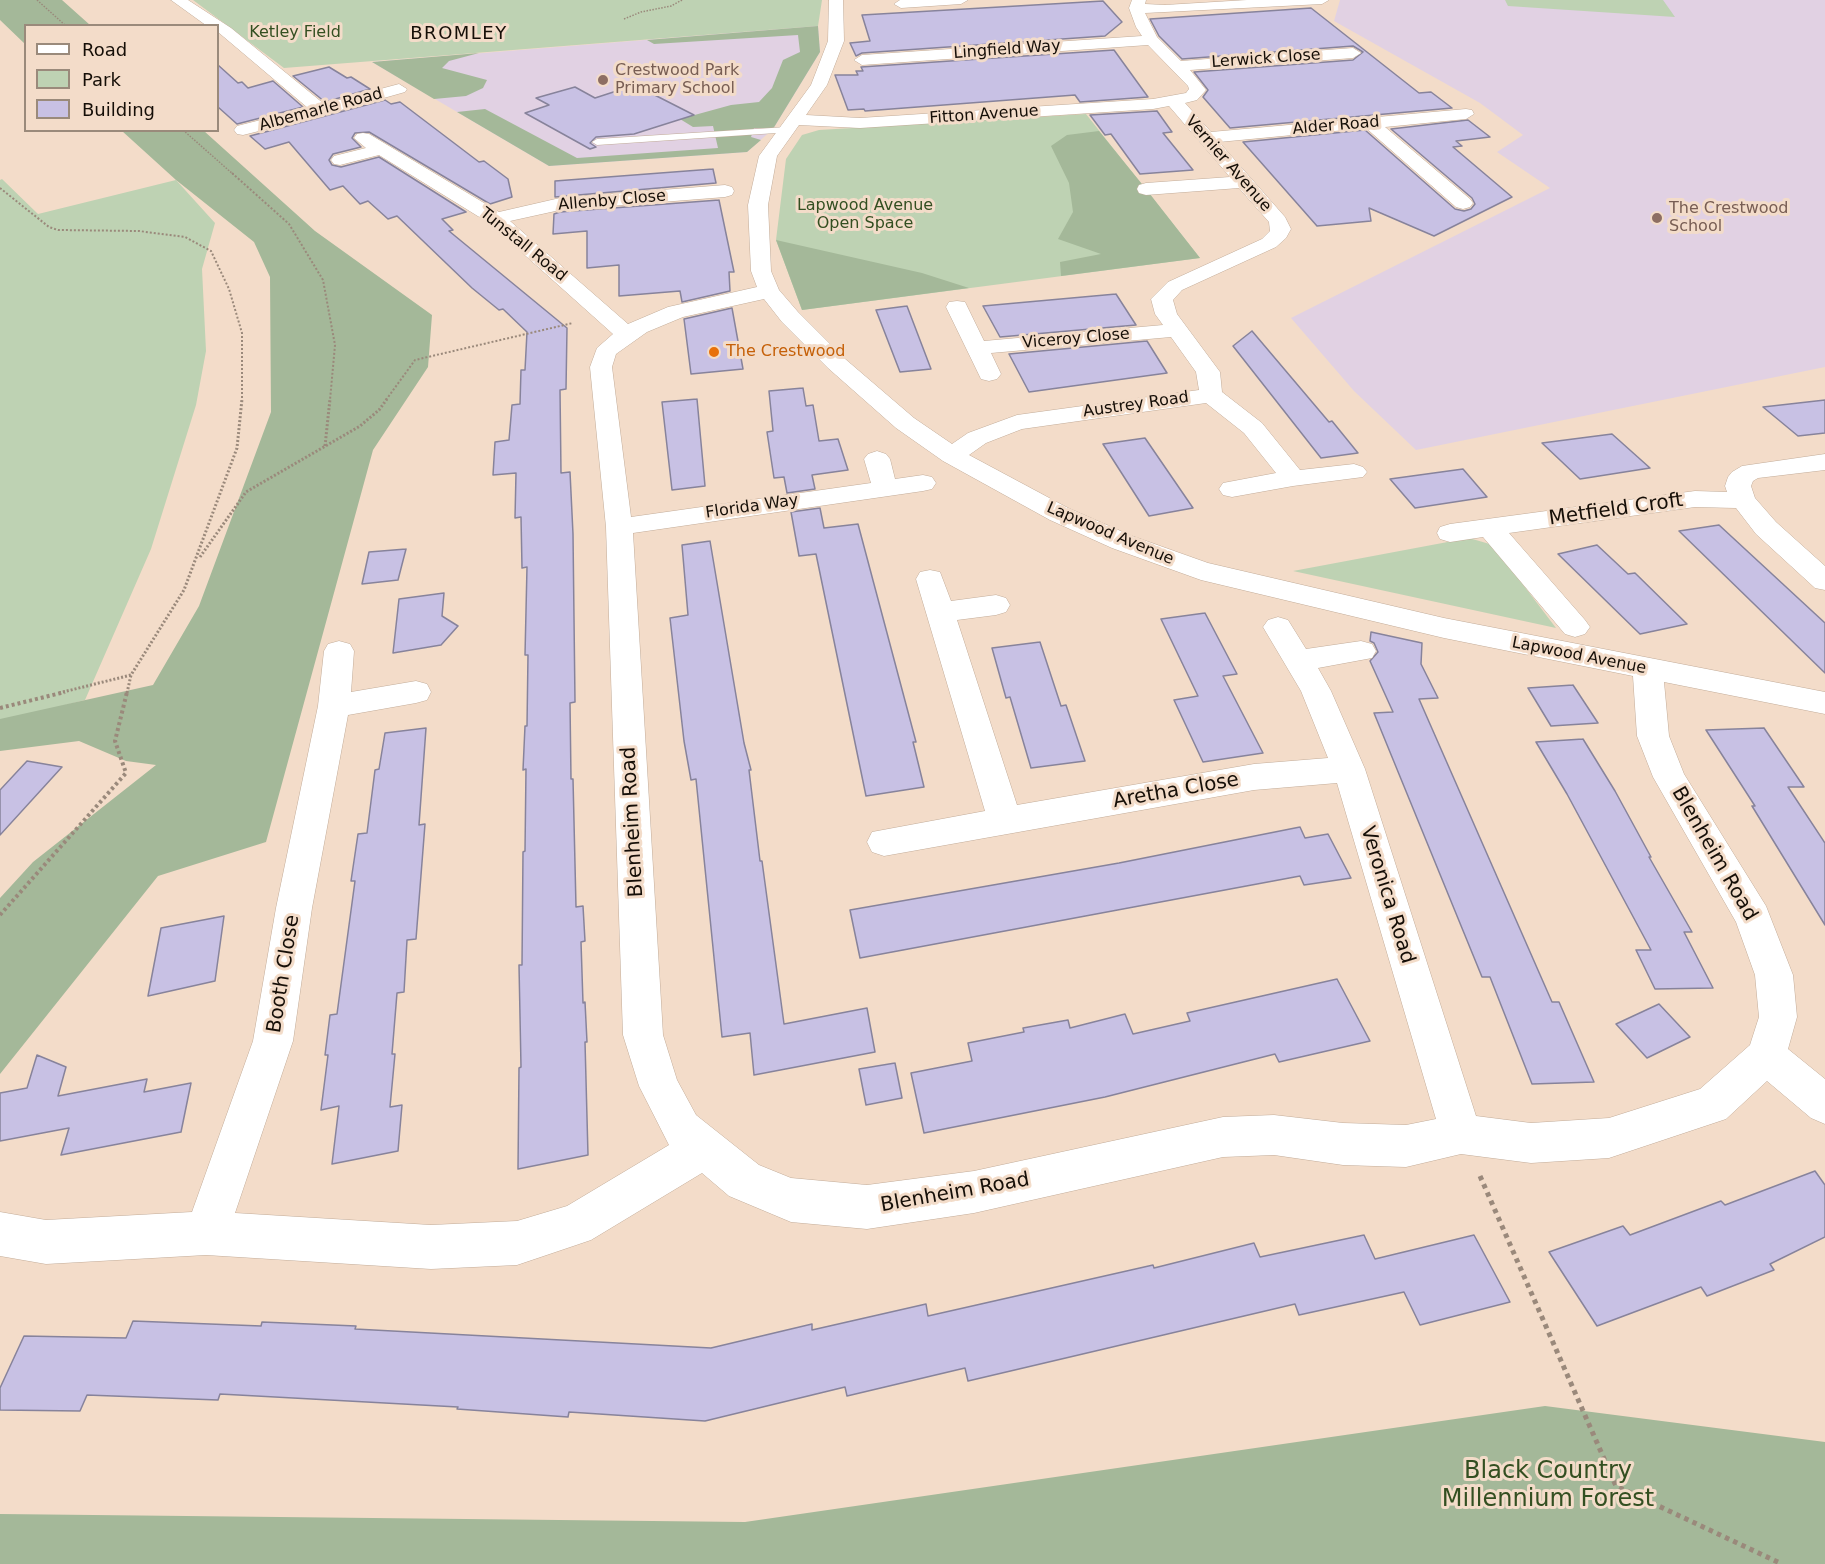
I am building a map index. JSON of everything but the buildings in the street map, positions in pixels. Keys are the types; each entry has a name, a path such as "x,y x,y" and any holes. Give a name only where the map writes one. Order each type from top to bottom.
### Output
{"street":[{"path":"178,0 215,24"},
{"name":"Lapwood Avenue","path":"836,0 836,41 819,85 768,156 758,205 761,271 770,291 790,317 836,363 905,423 952,456 1059,514 1122,542 1201,571 1444,628 1825,703"},
{"path":"901,4 961,0"},
{"path":"1174,101 1191,97 1198,90 1195,84 1152,40 1143,27 1138,4 1165,9 1324,2"},
{"path":"219,26 321,110"},
{"name":"Lingfield Way","path":"857,60 1152,40"},
{"name":"Lerwick Close","path":"1178,66 1357,52"},
{"name":"Albemarle Road","path":"243,130 399,89"},
{"name":"Fitton Avenue","path":"790,125 860,123 1174,101"},
{"name":"Vernier Avenue","path":"1174,101 1278,221 1281,229 1269,243 1175,286 1162,298 1166,314 1208,372 1211,395"},
{"name":"Alder Road","path":"1206,138 1370,123 1464,109 1487,121"},
{"path":"1370,123 1464,204"},
{"name":"Tunstall Road","path":"363,138 496,219 615,325"},
{"path":"340,160 382,149"},
{"path":"1146,189 1175,193 1244,182"},
{"name":"Allenby Close","path":"496,219 560,204 695,202 725,191"},
{"name":"Blenheim Road","path":"770,291 615,325 601,367 619,527 643,1035 659,1086 681,1129 744,1181 791,1200 867,1208 974,1192 1223,1137 1274,1136 1342,1144 1406,1146 1461,1134 1531,1143 1609,1138 1712,1105 1766,1056 1778,1017 1774,975 1752,917 1669,777 1653,736 1648,669"},
{"path":"957,307 989,374"},
{"name":"Viceroy Close","path":"976,348 1176,330"},
{"name":"Austrey Road","path":"952,456 976,438 1017,422 1211,395 1253,428 1293,478"},
{"path":"877,459 885,488"},
{"path":"1825,462 1751,471 1742,477 1738,486 1743,500 1766,528 1825,581"},
{"path":"1232,489 1293,478 1354,472"},
{"name":"Florida Way","path":"619,527 923,483"},
{"name":"Metfield Croft","path":"1450,533 1695,498 1743,500"},
{"path":"1490,528 1575,627"},
{"path":"930,579 1005,821"},
{"path":"940,612 996,605"},
{"name":"Veronica Road","path":"1278,627 1316,691 1349,769 1461,1134"},
{"name":"Booth Close","path":"206,1233 273,1041 294,908 334,706 339,651"},
{"path":"1298,661 1360,651"},
{"path":"334,706 416,692"},
{"name":"Aretha Close","path":"884,842 1254,777 1349,769"},
{"path":"1766,1056 1825,1104"},
{"path":"0,1234 46,1242 206,1233 431,1247 518,1243 576,1225 704,1148"}],"lane":[{"path":"597,142 790,125"}],"path":[{"path":"37,0 64,24"},
{"path":"624,19 641,12 671,6 682,0"},
{"path":"185,132 289,224 323,280 335,345 325,446"},
{"path":"0,188 49,226 58,230 139,231 184,237 211,251 229,289 242,333 243,390 237,448 196,562 184,590 131,675 115,741 126,773 0,915"},
{"path":"196,562 246,492 360,426 379,410 415,360 615,325"},
{"path":"0,708 131,675"},
{"path":"1461,1134 1616,1486 1782,1564"}],"shaded area":[{"name":"The Crestwood School","path":"1340,0 1825,0 1825,367 1416,450 1354,391 1291,318 1550,188 1497,152 1523,135 1480,103 1334,21"},
{"name":"Crestwood Park Primary School","path":"818,26 820,52 773,129 747,152 549,166 372,62"}],"green space":[{"path":"0,0 62,0 89,24 24,24 24,43 0,20"},
{"name":"Ketley Field","path":"193,0 822,0 818,26 284,68"},
{"path":"1505,0 1663,0 1675,17 1508,6"},
{"path":"818,26 820,52 773,129 754,128 751,137 761,140 747,152 549,166 457,112 485,109 577,158 718,148 713,126 693,127 680,119 731,105 759,102 772,88 783,60 800,52 798,35 654,44 647,40"},
{"path":"479,53 449,61 442,68 487,80 483,88 466,96 434,99 372,62"},
{"name":"Lapwood Avenue Open Space","path":"1086,114 1200,258 802,310 776,240 786,159 802,135 819,130"},
{"path":"1099,131 1200,258 1061,276 1060,262 1101,254 1058,239 1073,212 1069,183 1051,146 1067,135"},
{"path":"123,132 205,132 315,231 432,315 428,367 373,450 266,842 158,876 0,1074 0,898 33,862 156,765 126,761 79,741 0,751 0,719 153,685 199,606 271,412 270,277 254,242 176,180"},
{"path":"2,179 38,214 176,180 215,223 202,269 206,351 196,405 151,549 85,700 0,722 0,180"},
{"path":"776,240 922,273 969,288 802,310"},
{"path":"1469,538 1493,545 1556,628 1293,571"},
{"name":"Black Country Millennium Forest","path":"1545,1406 1825,1442 1825,1564 0,1564 0,1514 745,1522"}],"place":[{"name":"Crestwood Park Primary School","path":"603,80"},
{"name":"The Crestwood School","path":"1657,218"},
{"name":"The Crestwood","path":"714,352"}],"district":[{"name":"BROMLEY","path":"459,34"}]}
